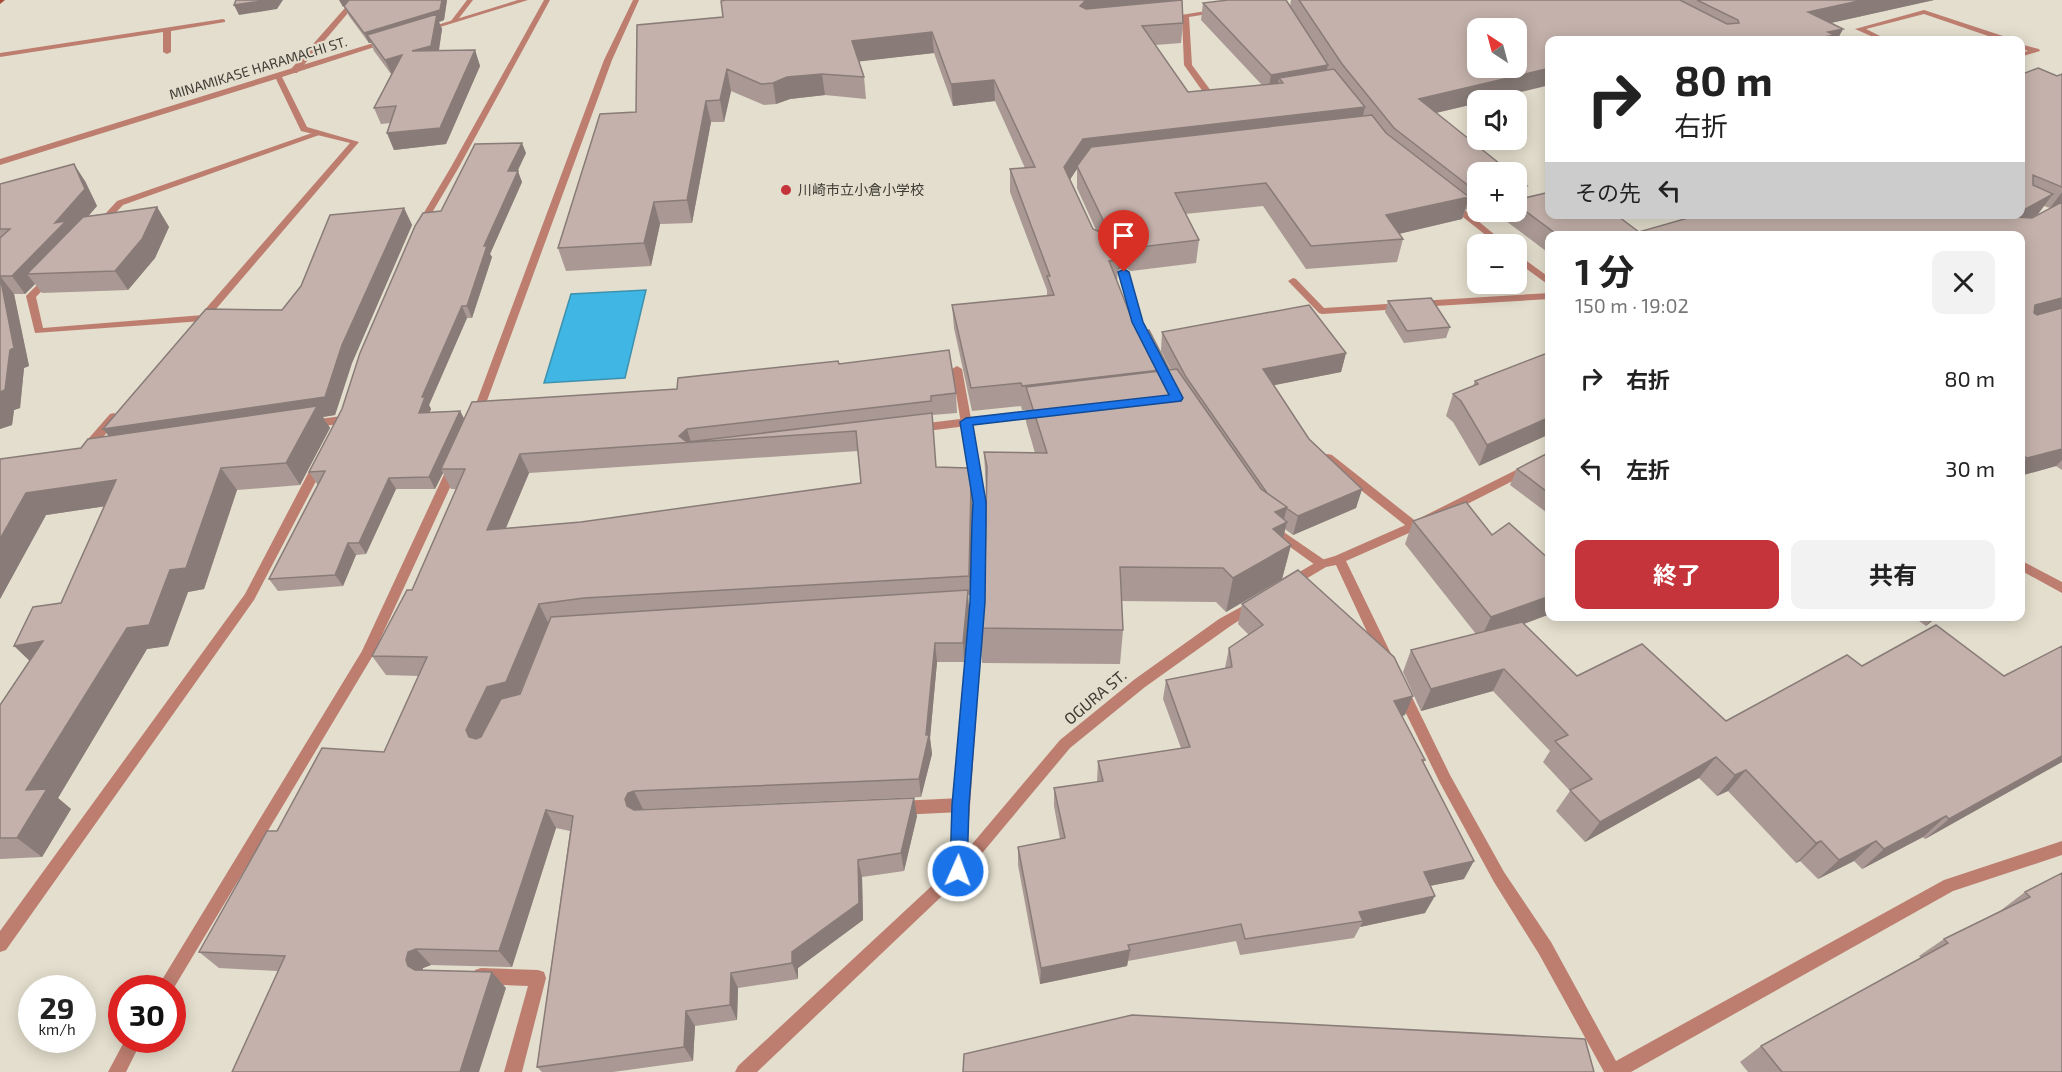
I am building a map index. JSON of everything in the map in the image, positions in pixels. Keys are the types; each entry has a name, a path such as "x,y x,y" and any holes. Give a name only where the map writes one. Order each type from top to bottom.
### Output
{"street":[{"path":"294,70 356,0"},
{"path":"454,21 470,0"},
{"path":"420,32 525,0"},
{"path":"413,236 455,167 547,0"},
{"path":"472,426 608,60 636,0"},
{"path":"1173,16 1227,10"},
{"path":"1876,36 1859,29 1924,12 1994,36"},
{"path":"1185,15 1188,65 1211,97 1231,104"},
{"path":"0,55 223,21"},
{"path":"167,29 167,52"},
{"name":"MINAMIKASE HARAMACHI ST.","path":"0,162 397,39"},
{"path":"2025,48 2036,51 2025,54"},
{"path":"195,327 355,142 304,129 278,76"},
{"path":"96,228 120,203 318,134"},
{"path":"1448,201 1489,234"},
{"path":"1527,265 1545,279"},
{"path":"56,270 31,296 39,331 202,318"},
{"path":"1124,272 1137,322 1157,360"},
{"path":"1293,281 1322,311 1545,296"},
{"path":"957,369 980,502 972,602 958,871"},
{"path":"907,429 1055,411"},
{"path":"102,453 79,457 118,413"},
{"path":"297,426 342,419"},
{"path":"1318,450 1414,526"},
{"path":"0,944 250,597 326,451"},
{"path":"173,975 367,653 457,458"},
{"name":"OGURA ST.","path":"744,1072 958,871 1065,744 1140,683 1224,623 1322,564 1339,560 1414,526 1545,460"},
{"path":"1260,520 1322,564"},
{"path":"1339,560 1445,779 1499,877 1545,948 1614,1072 1949,885 2062,848"},
{"path":"2025,567 2062,588"},
{"path":"878,809 961,805"},
{"path":"467,976 538,978 513,1072"},
{"path":"117,1072 127,1053"}],"water":[{"path":"646,290 625,378 544,383 571,294"}],"building":[{"path":"236,0 269,0 234,5"},
{"path":"349,0 442,0 440,10 364,33 344,6"},
{"path":"1091,0 1085,1 1080,6 1086,9 1182,0 1183,23 1142,26 1188,92 1283,83 1279,78 1334,69 1365,107 1083,139 1064,167 1093,229 1100,232 1106,226 1077,166 1091,147 1372,115 1386,133 1467,197 1386,215 1403,239 1311,246 1266,183 1175,193 1199,240 1132,248 1124,244 1115,250 1119,260 1109,261 1137,332 1149,330 1169,369 1022,386 1021,383 971,388 952,305 1054,295 1047,276 1050,276 1010,169 1035,167 994,80 951,84 932,32 852,41 864,77 822,74 787,77 773,83 761,84 727,69 720,100 706,101 687,200 654,202 644,243 558,248 600,114 636,112 637,25 723,17 721,1"},
{"path":"1228,0 1286,0 1328,65 1271,75 1203,3"},
{"path":"1299,0 1680,0 1727,24 1739,23 1738,20 1697,0 1863,0 1808,12 1843,29 1828,32 1834,35 1829,36 1545,36 1545,69 1527,73 1527,18 1467,18 1467,78 1508,78 1419,99 1467,138 1467,150 1483,150 1498,162 1467,162 1467,184 1394,128 1342,64"},
{"path":"437,14 431,46 412,51 475,50 440,128 387,133 396,106 374,108 402,55 385,60 367,35"},
{"path":"2038,68 2057,76 2062,74 2062,187 2033,175 2033,185 2053,194 2025,209 2025,73"},
{"path":"522,143 508,171 518,171 484,246 487,246 467,306 462,306 422,397 425,397 419,413 460,411 429,477 389,478 359,543 348,543 335,575 269,579 325,471 309,472 342,409 360,353 415,226 423,213 441,211 475,144"},
{"path":"74,164 85,189 55,223 66,221 12,276 0,276 0,238 10,229 0,229 0,184"},
{"path":"1545,193 1545,219 1622,219 1638,231 1552,231 1527,212 1527,197"},
{"path":"2062,202 2062,298 2035,305 2034,313 2037,315 2062,308 2062,449 2027,458 2025,457 2025,231 1642,231 1684,219 2025,219 2032,218"},
{"path":"157,207 142,239 115,271 27,274 83,217"},
{"path":"404,208 342,345 325,397 103,429 206,309 282,310 301,286 330,215"},
{"path":"0,276 14,348 10,350 5,390 0,392"},
{"path":"1431,298 1450,327 1407,331 1388,301"},
{"path":"1309,305 1346,353 1263,369 1309,439 1362,489 1298,516 1267,493 1186,377 1162,332"},
{"path":"949,350 956,393 931,396 931,401 687,429 679,436 687,442 932,413 936,467 968,468 971,483 969,576 584,598 539,604 506,682 487,687 466,730 469,737 476,739 481,737 501,699 520,694 551,617 968,590 963,643 935,643 926,735 929,735 919,779 634,791 628,793 625,799 627,806 634,810 914,798 901,853 858,860 859,903 792,952 792,963 731,973 730,1005 686,1011 684,1047 537,1067 573,816 546,810 499,951 416,949 408,952 406,960 408,966 415,970 492,972 460,1072 232,1072 285,956 199,952 267,831 277,831 322,748 384,752 427,657 372,656 407,590 412,590 465,469 441,469 472,402 677,389 678,378 838,361 839,364","holes":["856,431 861,483 581,522 487,530 520,454"]},
{"path":"1545,354 1545,419 1487,445 1461,401 1453,394 1478,384 1475,381"},
{"path":"1177,369 1261,489 1287,507 1275,512 1287,522 1273,529 1291,545 1233,578 1223,568 1120,567 1123,630 980,628 985,567 987,467 984,452 1047,453 1026,387"},
{"path":"317,406 286,463 221,468 186,568 170,570 149,625 127,628 26,790 47,789 17,838 0,838 0,705 43,641 14,646 33,607 61,603 116,480 26,493 0,539 0,459 81,448 88,439"},
{"path":"1545,455 1545,490 1517,469"},
{"path":"1466,502 1492,535 1509,523 1545,555 1545,598 1491,617 1413,521"},
{"path":"1298,570 1394,657 1413,696 1394,701 1474,861 1424,872 1435,896 1359,912 1363,921 1245,939 1241,924 1128,945 1130,950 1041,968 1018,847 1065,838 1054,788 1103,781 1098,761 1190,747 1166,680 1232,667 1229,648 1263,625 1242,604"},
{"path":"1522,622 1577,676 1642,644 1726,721 1847,655 1862,666 1936,625 2004,676 2062,646 2062,756 1949,819 1946,816 1884,849 1876,841 1839,860 1821,841 1816,843 1746,770 1735,775 1716,757 1600,822 1570,790 1592,779 1555,741 1568,735 1504,669 1431,689 1411,650"},
{"path":"2062,873 2062,1072 1782,1072 1761,1046 1948,943 1944,939 2030,897 2025,892"},
{"path":"1132,1015 1585,1039 1594,1072 963,1072 964,1054"}],"place":[{"name":"川崎市立小倉小学校","path":"786,190"}],"route":[{"path":"958,871 961,805 978,602 980,502 966,422 1177,398 1137,322 1124,272"}]}
